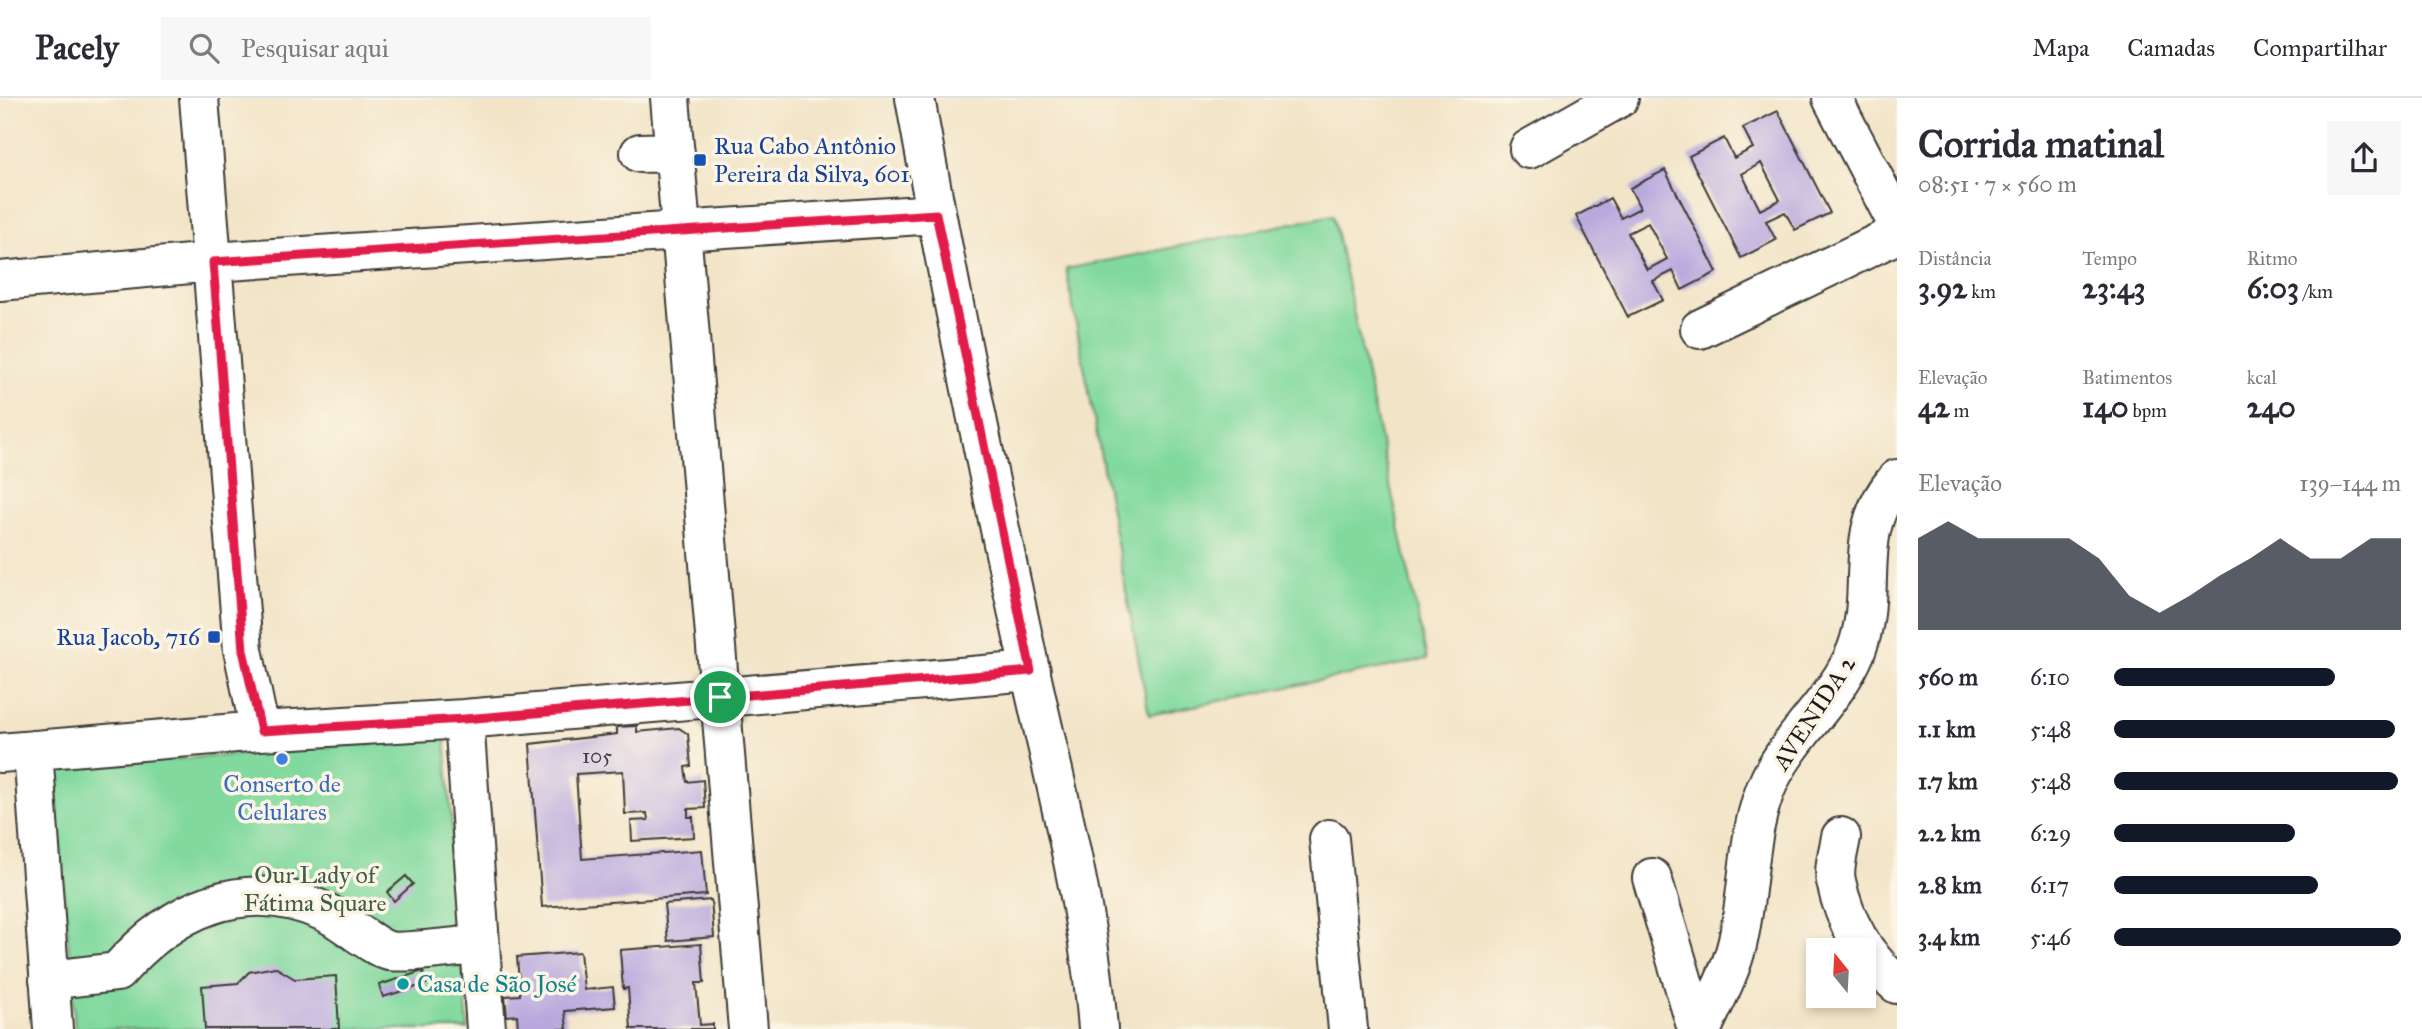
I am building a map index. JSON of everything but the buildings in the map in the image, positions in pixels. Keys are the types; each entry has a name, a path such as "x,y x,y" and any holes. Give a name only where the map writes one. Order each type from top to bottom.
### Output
{"street":[{"path":"199,98 243,650 261,731"},
{"path":"670,98 657,152 682,232 748,1029"},
{"path":"915,98 936,214 1031,671 1065,814 1088,935 1098,1029"},
{"path":"1529,149 1619,98"},
{"path":"1832,98 1897,223"},
{"path":"0,281 213,262 936,214"},
{"path":"1700,329 1897,234"},
{"name":"AVENIDA 2","path":"1699,1029 1737,946 1750,851 1769,781 1798,733 1833,688 1882,605 1867,538 1882,496 1897,479"},
{"path":"53,1029 50,979 17,752 261,731 464,719 1031,671"},
{"path":"464,719 486,1029"},
{"path":"1841,837 1835,878 1856,938 1881,971 1897,984"},
{"path":"1329,839 1348,1029"},
{"path":"1652,878 1699,1029"},
{"path":"50,979 117,972 141,945 171,923 207,905 258,896 288,899 324,912 388,951 479,945"}],"green space":[{"path":"1333,215 1427,659 1149,715 1066,269"},
{"name":"Our Lady of Fátima Square","path":"445,737 468,1029 75,1029 54,769"}],"place":[{"name":"Rua Cabo Antônio Pereira da Silva, 601","path":"700,160"},
{"name":"Rua Jacob, 716","path":"214,637"},
{"name":"Conserto de Celulares","path":"282,759"},
{"name":"Casa de São José","path":"403,984"}],"route":[{"path":"936,214 1031,671 720,697 464,719 261,731 243,650 213,262 936,214"}]}
